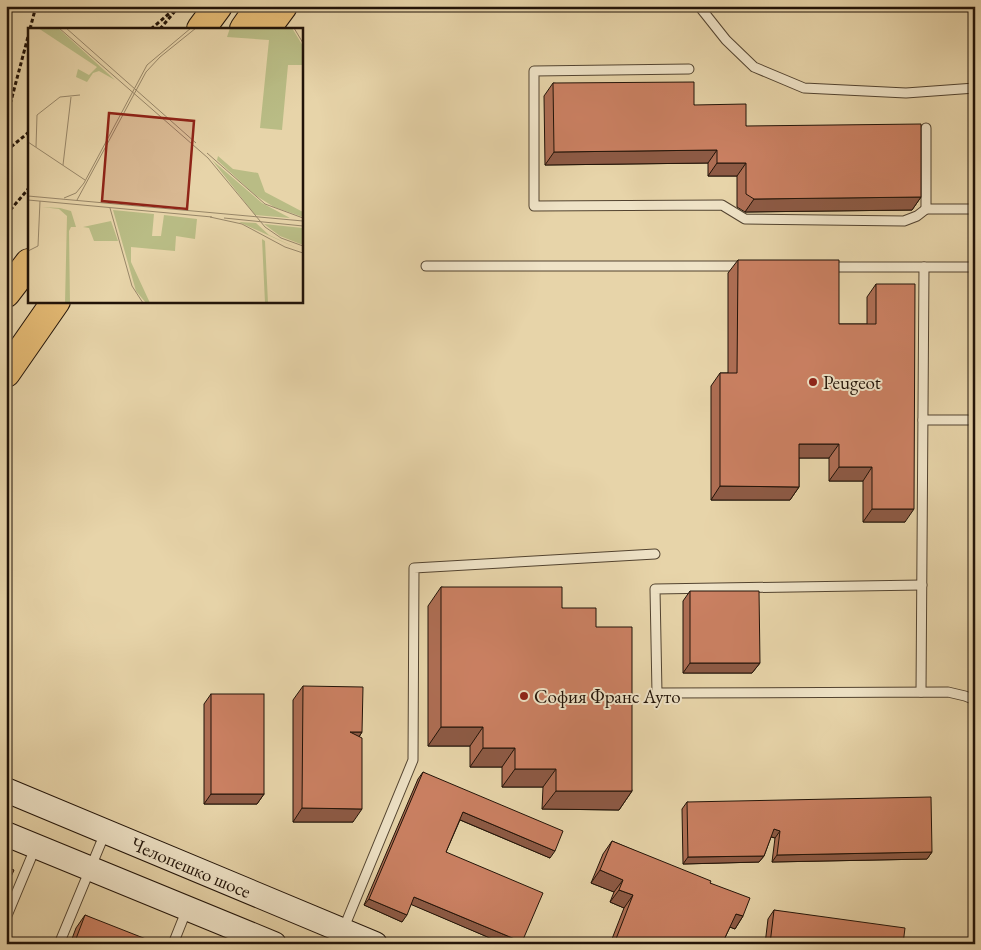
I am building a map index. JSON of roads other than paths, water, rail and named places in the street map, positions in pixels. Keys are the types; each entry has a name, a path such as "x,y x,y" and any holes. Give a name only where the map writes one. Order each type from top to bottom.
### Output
{"highway":[{"path":"203,28 218,6"},
{"path":"245,28 260,6"},
{"path":"267,28 283,6"},
{"path":"6,293 28,264"},
{"path":"23,350 55,302"},
{"path":"6,373 60,302"}],"main road":[{"name":"Челопешко шосе","path":"6,790 376,944"},
{"name":"Челопешко шосе","path":"6,834 274,944"}],"lane":[{"path":"699,6 726,40 754,67 804,88 906,93 975,88"},
{"path":"689,68 534,71 534,206 722,205 745,218 904,221 917,216 926,209 969,209"},
{"path":"926,128 926,209"},
{"path":"426,266 755,266"},
{"path":"824,266 969,266"},
{"path":"921,692 924,267"},
{"path":"923,420 968,420"},
{"path":"343,930 413,760 414,568 655,554"},
{"path":"922,585 655,589 657,693 948,692 975,700"},
{"path":"59,944 105,831"},
{"path":"6,918 36,846"},
{"path":"173,944 187,908"}],"place":[{"name":"Peugeot","path":"813,382"},
{"name":"София Франс Ауто","path":"524,696"}]}
